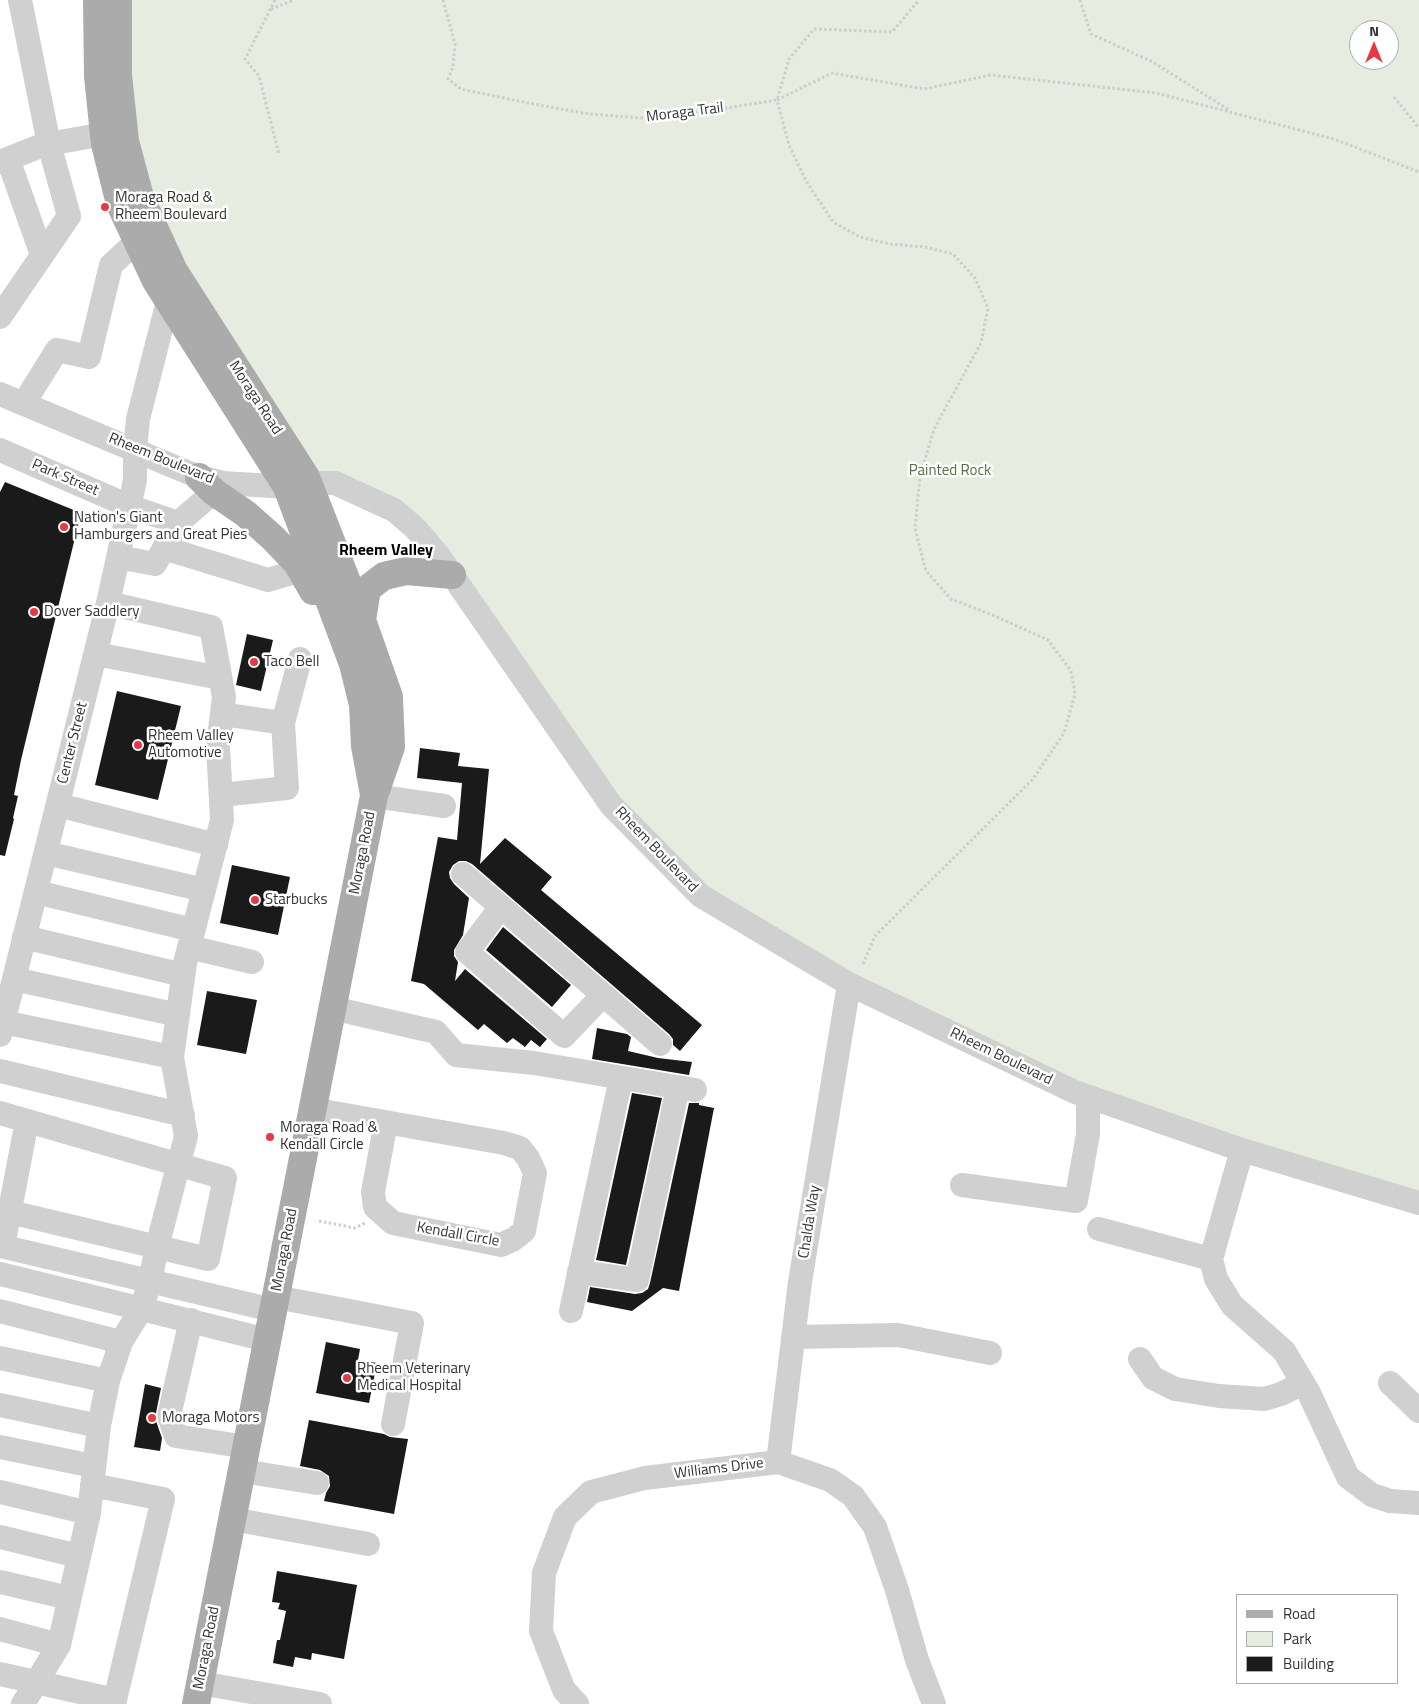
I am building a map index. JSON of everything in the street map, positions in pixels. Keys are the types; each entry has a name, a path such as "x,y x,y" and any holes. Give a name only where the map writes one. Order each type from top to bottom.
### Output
{"main road":[{"name":"Moraga Road","path":"98,0 98,76 114,134 140,197 174,271 297,485 350,621 389,697 391,746 374,796 198,1693"},
{"name":"Moraga Road","path":"118,0 118,76 114,134 105,144 120,204 156,281 297,485"},
{"path":"207,484 265,530 297,564 311,589 350,621 367,589 384,576 406,571 452,575"}],"street":[{"path":"1,313 69,216 49,144 20,0"},
{"path":"42,255 4,160 49,144 114,134"},
{"path":"24,403 56,350 89,357 111,265 137,241"},
{"name":"Center Street","path":"2,1028 108,603 135,480 135,449 138,419 168,300"},
{"name":"Rheem Boulevard","path":"0,394 135,449 207,484 297,485 335,483 394,510 414,528 439,556 611,804 701,896 849,984 1088,1097 1242,1150 1419,1203"},
{"name":"Park Street","path":"0,450 129,506 178,523"},
{"path":"118,557 155,564 178,523 207,484"},
{"path":"164,548 268,580 301,570"},
{"path":"23,1704 59,1645 89,1513 99,1426 108,1381 121,1342 142,1308 180,1164 186,1136 172,1057 183,975 222,820 218,746 224,697 211,627 108,603"},
{"path":"96,654 220,678"},
{"path":"221,795 287,788 283,723 300,659"},
{"path":"222,714 283,723"},
{"path":"374,796 444,806"},
{"path":"58,804 216,845"},
{"path":"46,853 204,890"},
{"path":"463,874 660,1044"},
{"path":"36,892 191,939 252,962"},
{"path":"501,907 467,952 564,1036"},
{"path":"24,938 183,975"},
{"path":"14,979 178,1015"},
{"name":"Chalda Way","path":"778,1462 800,1282 849,984"},
{"path":"559,1068 564,1036 603,995"},
{"path":"332,1008 436,1032 456,1055 559,1068 686,1088 637,1280 579,1272"},
{"path":"2,1028 172,1057"},
{"path":"0,1071 183,1115"},
{"path":"571,1311 621,1078"},
{"path":"962,1185 1076,1201 1088,1134 1088,1097"},
{"name":"Kendall Circle","path":"312,1109 504,1143 520,1148 528,1158 535,1173 524,1231 514,1239 501,1245 393,1223 383,1214"},
{"path":"0,1114 226,1178 208,1259 10,1212"},
{"path":"27,1121 10,1212 1,1246 150,1281 274,1304 412,1323 394,1424"},
{"path":"383,1214 376,1206 373,1192 386,1122"},
{"path":"1242,1150 1211,1259 1216,1279 1232,1305 1284,1351 1303,1383 1348,1477 1372,1495 1390,1501 1419,1503"},
{"path":"1099,1229 1211,1259"},
{"path":"0,1274 267,1340"},
{"path":"0,1311 121,1342"},
{"path":"190,1320 169,1416 176,1436 316,1483"},
{"path":"793,1337 898,1335 990,1353"},
{"path":"0,1358 108,1381"},
{"path":"1140,1359 1153,1378 1175,1389 1219,1396 1264,1399 1303,1383"},
{"path":"1390,1383 1419,1411"},
{"path":"0,1405 99,1426"},
{"path":"0,1447 163,1499 115,1700 0,1674"},
{"name":"Williams Drive","path":"577,1704 564,1690 541,1631 544,1573 565,1517 591,1492 645,1478 778,1462 830,1480 853,1496 875,1528 897,1590 917,1660 934,1704"},
{"path":"0,1492 89,1513"},
{"path":"232,1519 368,1544"},
{"path":"0,1537 78,1556"},
{"path":"0,1582 69,1598"},
{"path":"0,1629 59,1645"},
{"path":"198,1693 320,1704"}],"path":[{"path":"276,0 245,59 259,76 279,154"},
{"path":"270,10 294,0"},
{"name":"Moraga Trail","path":"443,0 455,44 453,67 448,79 461,89 528,104 588,114 655,119 777,100"},
{"path":"863,964 875,936 1033,779 1064,733 1075,694 1071,671 1048,640 951,599 926,571 915,529 920,477 934,429 981,343 988,308 974,278 954,254 890,244 860,237 833,222 806,181 789,144 777,100 789,59 814,29 892,32 919,0"},
{"path":"1080,0 1091,34 1153,62 1231,112"},
{"path":"777,100 832,73 924,89 991,75 1156,93 1334,139 1419,172"},
{"path":"1394,97 1419,128"},
{"path":"319,1220 355,1228 383,1214"}],"green space":[{"name":"Painted Rock","path":"118,0 1419,0 1419,1203 1088,1097 701,896 611,805 415,528 308,483 140,197"}],"building":[{"path":"5,482 81,513 21,760 14,795 18,796 5,856 0,855 0,492"},
{"name":"Taco Bell","path":"247,634 273,640 261,691 236,685"},
{"name":"Rheem Valley Automotive","path":"117,691 181,706 158,800 95,785"},
{"path":"420,748 460,753 458,766 489,769 480,864 505,838 552,877 541,890 702,1025 680,1051 673,1045 673,1039 669,1034 472,864 466,861 459,861 453,865 449,872 454,884 469,898 463,935 454,950 454,956 458,962 455,981 465,969 547,1039 540,1047 531,1040 525,1047 513,1038 507,1043 484,1024 478,1030 424,984 411,981 438,837 457,840 462,783 417,778"},
{"name":"Starbucks","path":"232,865 290,877 278,935 220,923"},
{"path":"503,927 571,985 552,1007 486,950"},
{"path":"207,991 257,1000 246,1054 197,1045"},
{"path":"597,1028 627,1034 631,1037 628,1051 658,1058 692,1062 689,1075 592,1059"},
{"path":"632,1093 662,1098 626,1265 596,1260"},
{"path":"689,1103 699,1103 699,1105 714,1108 679,1291 663,1288 632,1311 587,1302 590,1287 635,1294 642,1293 648,1289"},
{"name":"Rheem Veterinary Medical Hospital","path":"326,1342 360,1349 358,1360 377,1363 369,1403 316,1393"},
{"name":"Moraga Motors","path":"145,1384 161,1388 156,1413 156,1421 162,1438 160,1451 134,1447"},
{"path":"309,1420 408,1439 394,1514 324,1501 330,1486 329,1476 320,1470 300,1466"},
{"path":"277,1571 357,1585 344,1659 312,1653 311,1660 295,1657 293,1667 273,1663 277,1640 280,1640 286,1611 278,1609 280,1603 272,1602"}],"place":[{"name":"Moraga Road & Rheem Boulevard","path":"105,207"},
{"name":"Nation's Giant Hamburgers and Great Pies","path":"64,527"},
{"name":"Dover Saddlery","path":"34,612"},
{"name":"Taco Bell","path":"254,662"},
{"name":"Rheem Valley Automotive","path":"138,745"},
{"name":"Starbucks","path":"255,900"},
{"name":"Moraga Road & Kendall Circle","path":"270,1137"},
{"name":"Rheem Veterinary Medical Hospital","path":"347,1378"},
{"name":"Moraga Motors","path":"152,1418"}],"district":[{"name":"Rheem Valley","path":"386,551"}]}
